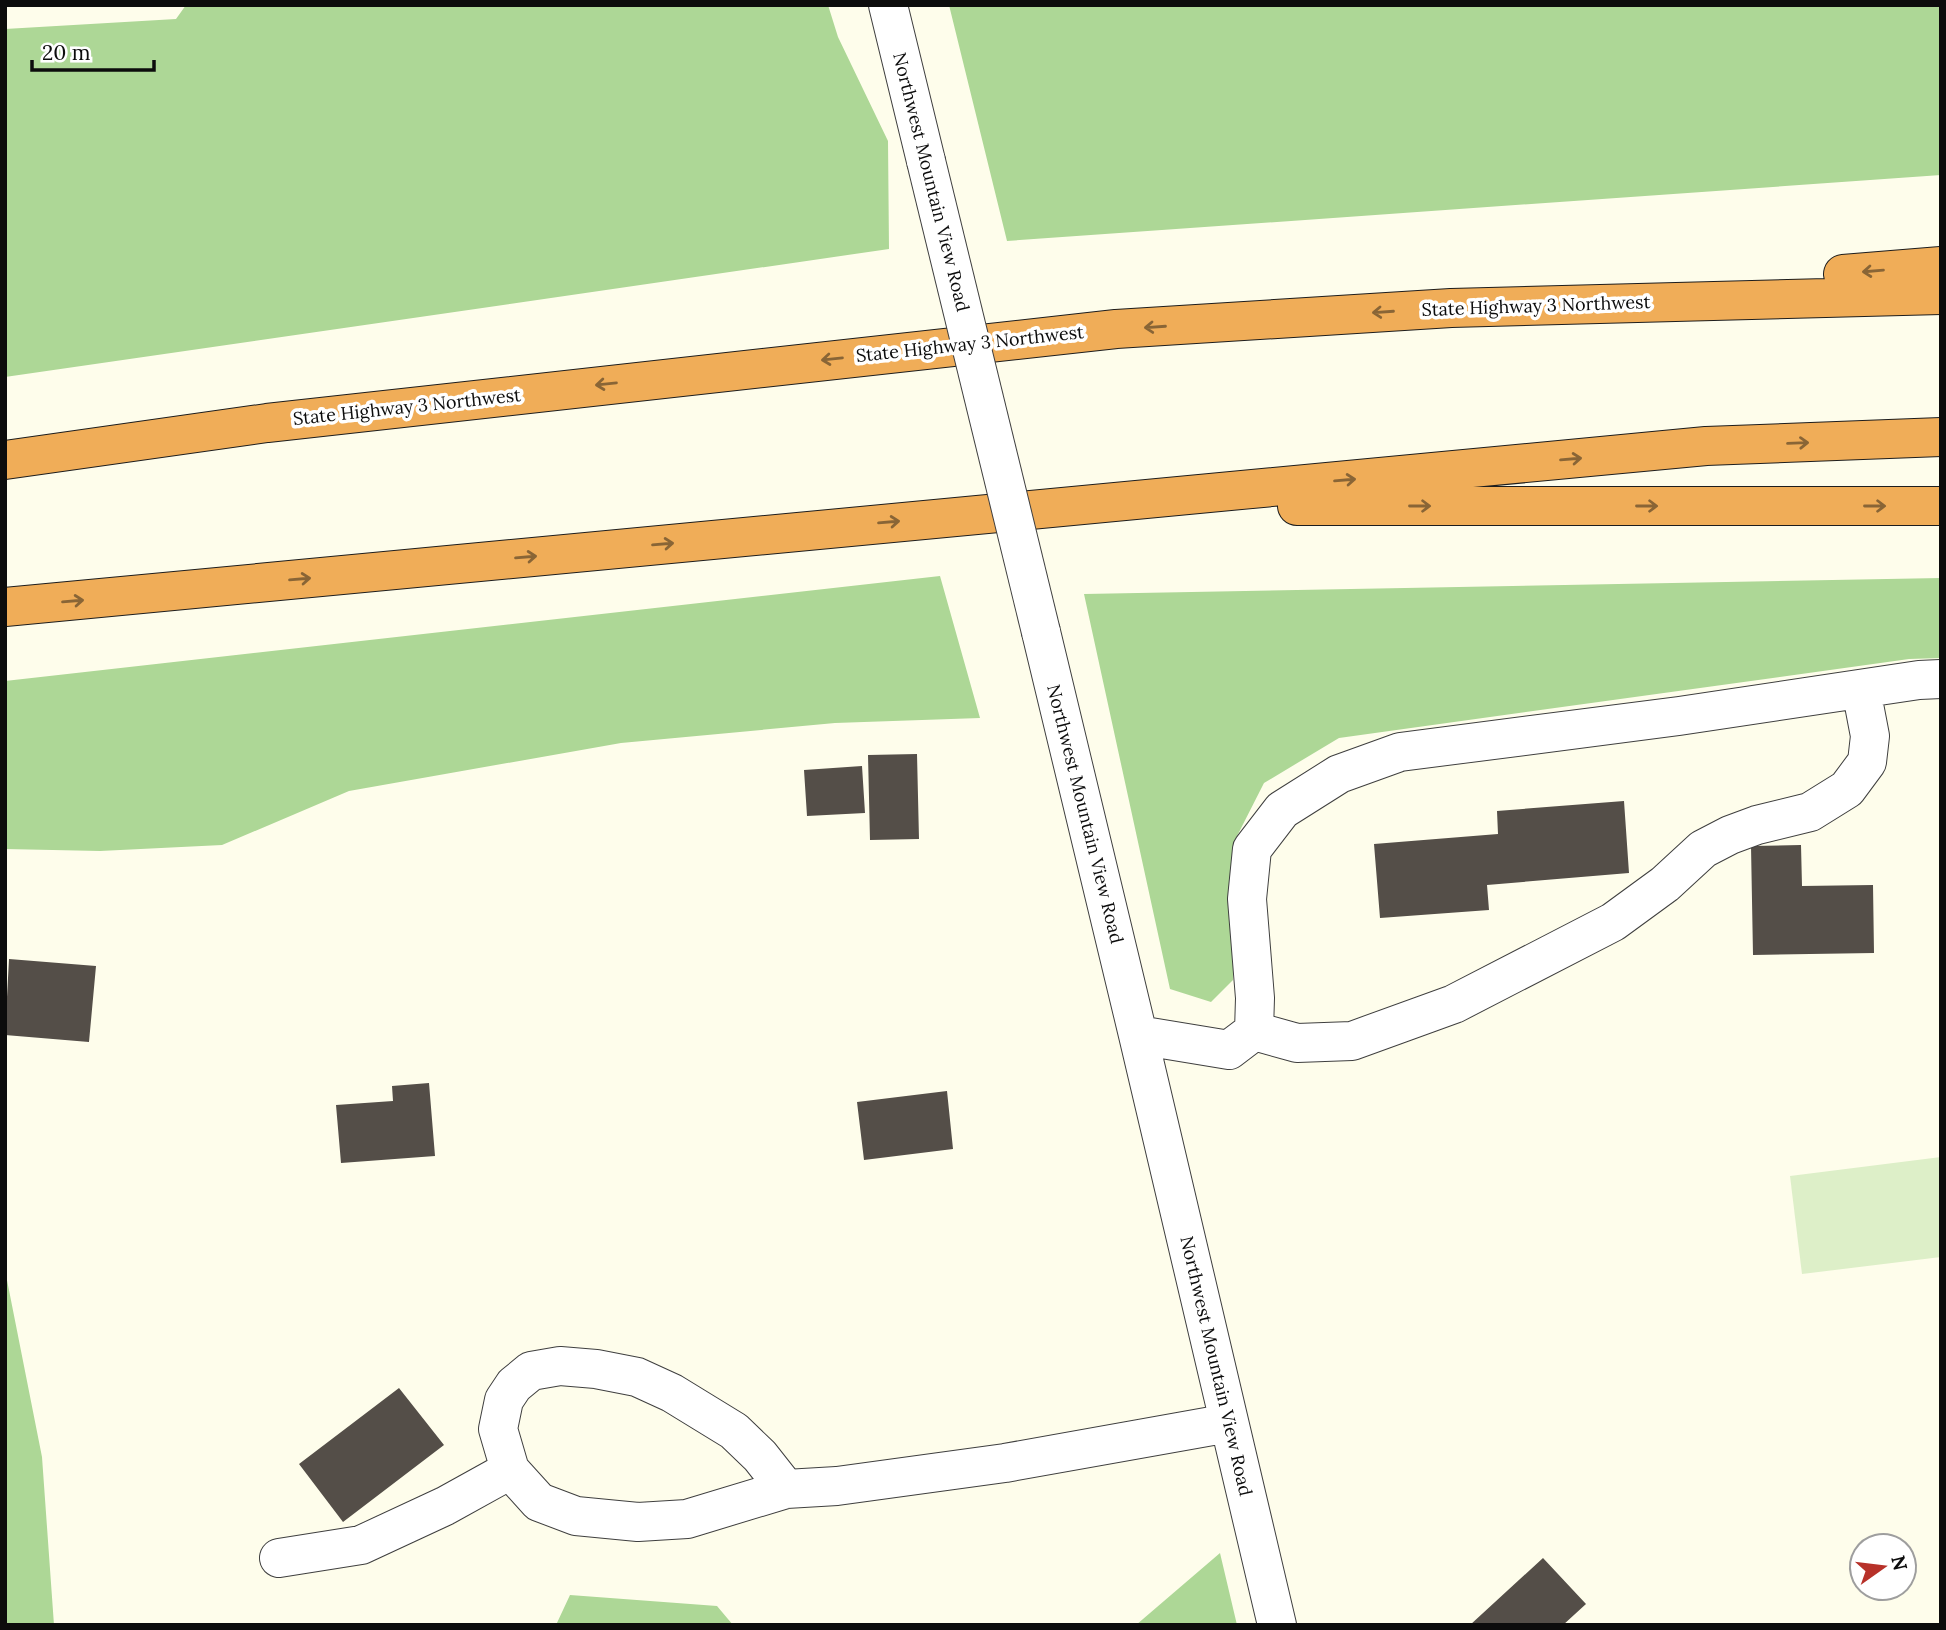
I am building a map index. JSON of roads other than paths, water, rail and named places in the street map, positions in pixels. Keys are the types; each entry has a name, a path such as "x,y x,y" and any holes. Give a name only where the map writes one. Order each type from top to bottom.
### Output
{"highway":[{"path":"1451,308 1941,265"},
{"name":"State Highway 3 Northwest","path":"5,460 267,423 1116,329 1451,308 1941,295"},
{"path":"5,607 1706,446 1941,437"},
{"path":"1057,506 1941,506"}],"street":[{"name":"Northwest Mountain View Road","path":"888,5 1138,1035 1277,1625"},
{"path":"1254,1031 1255,998 1247,900 1252,849 1282,810 1339,775 1400,752 1679,716 1919,680 1941,680"},
{"path":"1254,1031 1297,1044 1352,1041 1454,1004 1614,922 1665,884 1703,849 1730,835 1810,812 1847,789 1867,762 1870,736 1861,689"},
{"path":"1138,1035 1228,1050 1254,1031"},
{"path":"786,1489 760,1456 734,1431 672,1393 637,1377 596,1369 560,1366 531,1371 514,1385 504,1400 498,1429 510,1470 539,1502 576,1516 638,1522 687,1519 786,1489 837,1486 1005,1463 1229,1423"},
{"path":"279,1558 361,1545 445,1506 510,1470"}]}
